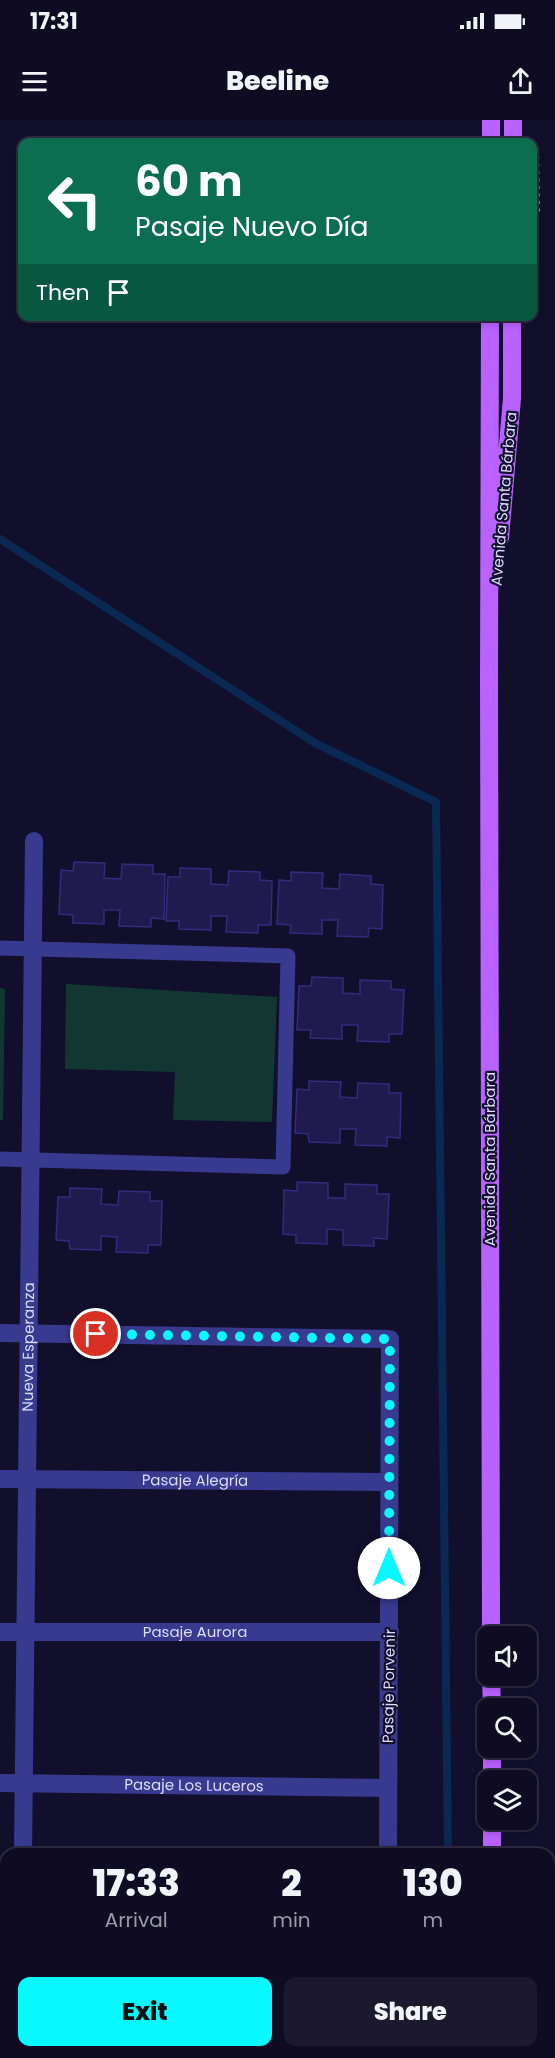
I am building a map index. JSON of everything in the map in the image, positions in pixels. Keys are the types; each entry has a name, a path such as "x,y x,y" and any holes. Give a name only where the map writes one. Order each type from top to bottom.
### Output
{"main road":[{"path":"491,120 491,138"},
{"path":"513,120 513,138"},
{"name":"Avenida Santa Bárbara","path":"490,321 491,1626"},
{"name":"Avenida Santa Bárbara","path":"489,681 512,398 512,321"},
{"path":"492,1830 492,1848"}],"street":[{"name":"Nueva Esperanza","path":"23,1848 34,841"},
{"path":"0,1333 29,1333"},
{"name":"Pasaje Porvenir","path":"29,1333 390,1339 388,1848"},
{"name":"Pasaje Alegría","path":"0,1479 389,1482"},
{"name":"Pasaje Aurora","path":"0,1632 390,1632"},
{"name":"Pasaje Los Luceros","path":"0,1783 388,1788"}],"lane":[{"path":"0,948 288,956 283,1167 0,1159"}],"path":[{"path":"537,176 537,213"}],"green space":[{"path":"66,984 277,997 272,1122 173,1120 175,1072 65,1069"},
{"path":"0,988 5,989 3,1120 0,1120"}],"building":[{"path":"74,862 105,863 104,878 121,879 122,864 153,865 153,874 165,874 164,919 151,918 151,927 119,926 120,910 104,910 104,924 73,923 73,915 59,914 61,870 73,871"},
{"path":"180,868 211,869 211,884 228,885 229,871 260,872 260,880 272,881 271,925 258,925 258,933 226,932 227,916 211,916 211,930 179,929 179,921 166,921 168,877 180,877"},
{"path":"291,872 323,873 322,888 339,889 340,874 371,876 371,884 383,885 382,929 369,928 368,937 337,936 338,920 322,920 322,934 290,933 291,925 277,924 279,880 291,881"},
{"path":"312,977 343,978 343,993 360,994 360,980 391,981 391,989 404,990 402,1034 389,1034 389,1042 357,1041 358,1025 342,1025 342,1039 310,1038 311,1030 297,1030 299,986 311,986"},
{"path":"309,1081 341,1082 340,1097 357,1098 358,1083 389,1084 389,1093 401,1093 400,1138 387,1137 387,1146 355,1145 356,1129 340,1129 340,1143 309,1142 308,1134 295,1133 297,1089 309,1090"},
{"path":"297,1182 328,1183 328,1198 345,1198 345,1184 377,1185 377,1194 389,1194 387,1239 374,1238 374,1246 343,1245 343,1230 327,1229 327,1244 296,1243 296,1235 283,1234 284,1190 297,1191"},
{"path":"70,1188 102,1189 101,1204 118,1205 119,1191 150,1192 150,1201 162,1201 161,1245 148,1245 148,1253 116,1252 117,1237 101,1236 101,1250 70,1249 69,1241 56,1240 58,1197 70,1197"}],"waterway":[{"path":"0,539 315,743 436,802 448,1848"}],"route":[{"path":"96,1334 390,1339 389,1568"}]}
